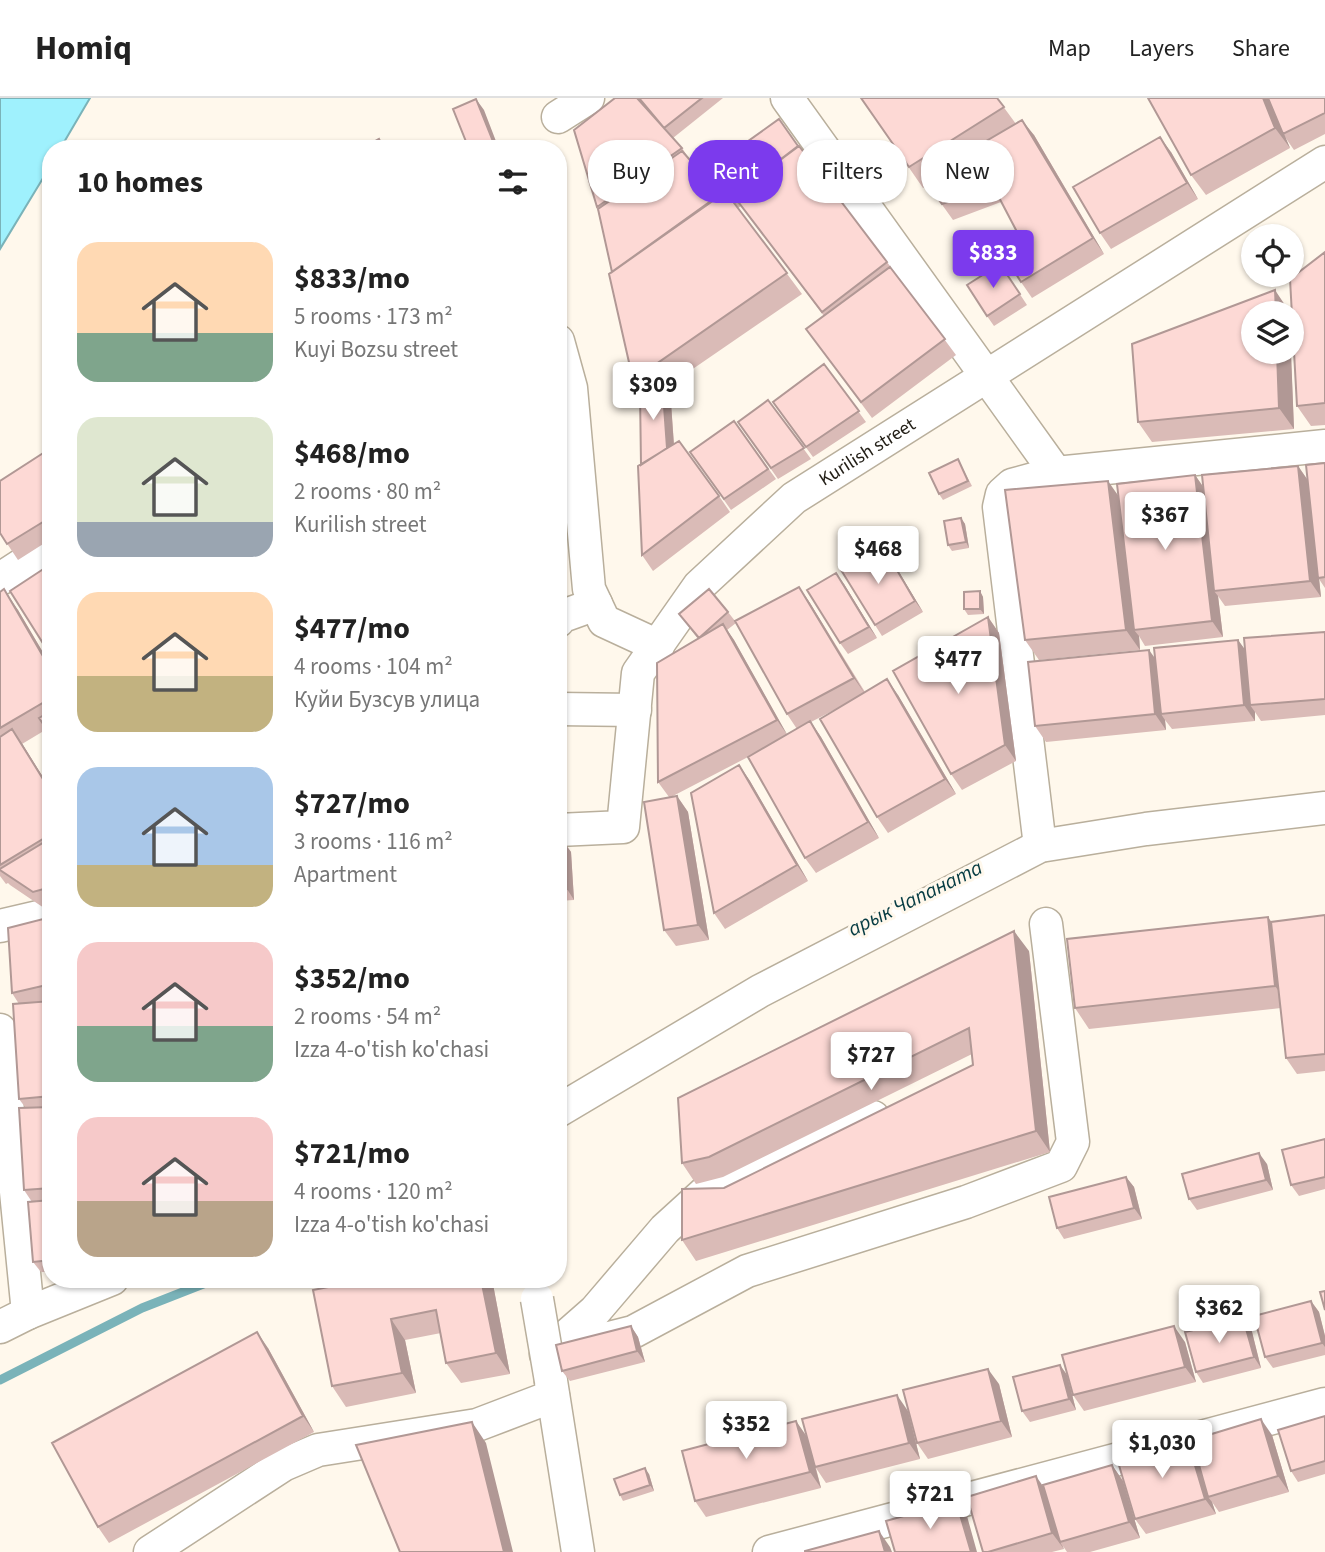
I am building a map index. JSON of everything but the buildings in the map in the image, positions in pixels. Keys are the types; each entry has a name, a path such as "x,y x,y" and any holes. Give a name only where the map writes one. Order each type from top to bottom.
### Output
{"street":[{"path":"558,117 588,98"},
{"path":"787,98 1056,473"},
{"name":"Kurilish street","path":"567,830 623,827 638,673 699,586 794,498 986,379 1325,162"},
{"path":"567,374 571,388 571,520 589,589 604,621 658,646"},
{"path":"1040,846 999,507 1002,494 1012,485 1056,473 1325,446"},
{"path":"0,579 42,552"},
{"path":"567,614 596,604"},
{"path":"567,709 635,710"},
{"path":"567,1106 760,991 1040,846 1146,829 1325,808"},
{"path":"0,926 42,916"},
{"path":"149,1552 283,1465 318,1450 477,1425 550,1377 747,1271 965,1202 1061,1166 1073,1142 1046,924"},
{"path":"0,1030 5,1143 28,1313"},
{"path":"550,1377 595,1311 665,1229 709,1189 895,1107"},
{"path":"0,1327 90,1288"},
{"path":"536,1289 578,1552"},
{"path":"769,1552 1325,1404"}],"water":[{"path":"0,98 90,98 65,140 42,140 42,180 0,249"}],"waterway":[{"name":"арык Чапаната","path":"0,1380 142,1308 193,1288"}]}
